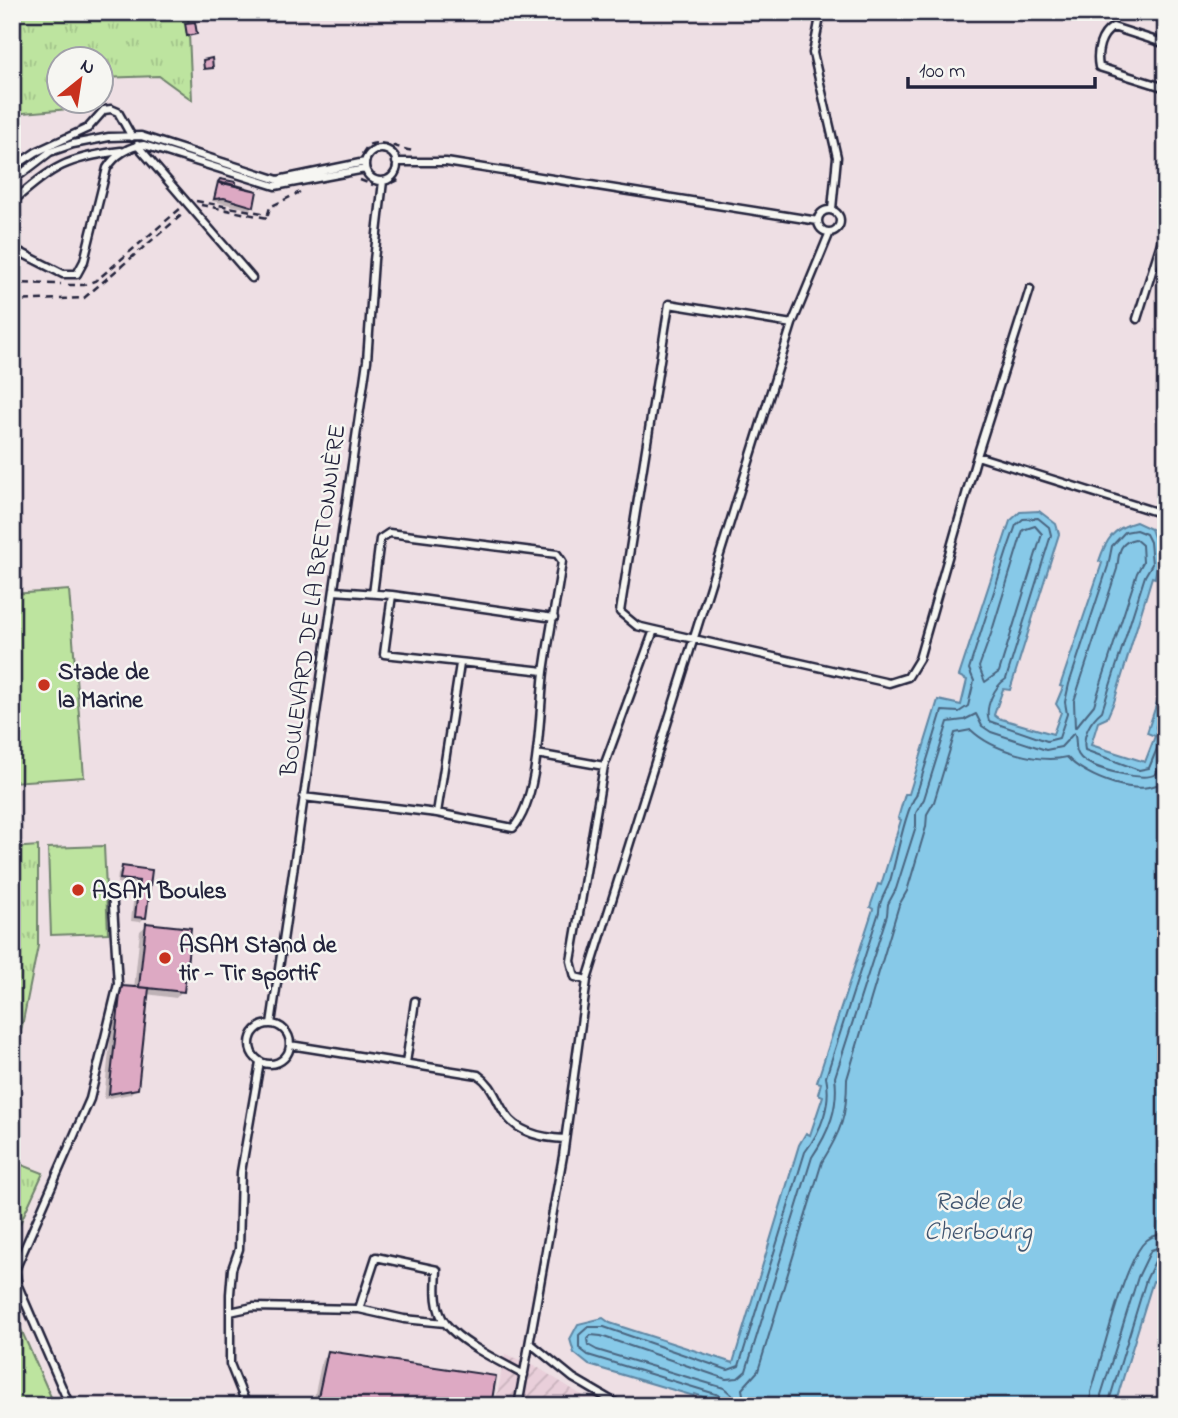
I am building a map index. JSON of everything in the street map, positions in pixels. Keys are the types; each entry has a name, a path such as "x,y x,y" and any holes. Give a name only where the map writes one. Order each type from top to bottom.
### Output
{"lane":[{"path":"821,12 813,53 837,157 832,209"},
{"path":"1166,44 1113,27 1105,32 1097,57 1099,67 1166,88"},
{"path":"12,169 36,152 88,128 104,110 111,108 118,112 132,137"},
{"path":"12,181 50,152 109,137 141,136 278,180 365,165"},
{"path":"12,248 63,274 77,274 84,261 107,168 125,151 137,145 275,186 287,186 365,165"},
{"path":"137,145 252,278"},
{"path":"379,150 389,152 396,162 394,174 383,181 371,178 365,165 369,154 379,150"},
{"path":"12,202 55,166 82,157 125,151"},
{"path":"396,162 446,162 818,221"},
{"name":"BOULEVARD DE LA BRETONNIÈRE","path":"271,1024 367,361 383,181"},
{"path":"818,221 822,212 832,209"},
{"path":"818,221 823,230 830,232 837,229 840,223 838,213 832,209"},
{"path":"1137,319 1166,227"},
{"path":"518,1406 565,1139 587,981 792,324 830,232"},
{"path":"792,324 669,304 621,612 637,625 654,630 889,683 908,677 919,659 977,456 1030,289"},
{"path":"977,456 1166,515"},
{"path":"303,797 437,814 513,828 524,817 537,754 544,671 562,561 557,554 389,533 380,539 373,594"},
{"path":"334,591 392,594 554,618"},
{"path":"392,594 384,654 544,671"},
{"path":"587,981 575,977 571,961 604,766 654,630"},
{"path":"437,814 460,664"},
{"path":"537,754 604,766"},
{"path":"70,1406 18,1286 15,1270 90,1099 118,984 112,890"},
{"path":"406,1063 415,1000"},
{"path":"247,1406 230,1364 230,1312 232,1269 239,1249 241,1172 260,1062 251,1051 251,1038 259,1028 271,1024 283,1028 290,1045"},
{"path":"290,1045 478,1075 489,1083 505,1114 515,1126 533,1134 565,1139"},
{"path":"260,1062 280,1062 290,1045"},
{"path":"359,1308 376,1257 437,1270 436,1297 445,1323"},
{"path":"230,1312 253,1307 359,1308 404,1319 445,1323 484,1352 524,1375"},
{"path":"530,1343 573,1378 621,1406"},
{"path":"1161,1406 1166,1390"}],"path":[{"path":"12,283 92,283 187,206 197,204 268,218 269,212 187,206 84,298 12,301"}],"shaded area":[{"path":"505,1354 537,1367 599,1406 495,1406"}],"green space":[{"path":"12,12 188,12 192,100 159,76 116,78 116,46 46,46 46,111 12,114"},
{"name":"Stade de la Marine","path":"69,590 84,777 12,782 12,594"},
{"path":"38,846 38,946 12,1076 12,848"},
{"name":"ASAM Boules","path":"104,846 108,933 51,935 48,848"},
{"path":"12,1161 43,1173 12,1241"},
{"path":"12,1309 55,1406 12,1406"}],"water":[{"name":"Rade de Cherbourg","path":"1039,511 1056,524 1059,534 1010,690 1003,689 994,715 998,718 1053,734 1061,712 1056,704 1063,687 1060,686 1102,563 1099,561 1104,547 1116,531 1136,522 1151,529 1159,551 1155,578 1152,577 1114,702 1107,718 1098,722 1091,745 1145,762 1155,736 1147,733 1161,690 1164,691 1166,685 1166,1239 1156,1282 1153,1281 1116,1401 1118,1406 719,1406 717,1402 695,1394 694,1396 589,1365 574,1353 570,1339 578,1324 603,1318 610,1323 733,1363 799,1145 806,1133 810,1135 823,1096 818,1094 821,1083 817,1082 873,909 870,907 878,884 881,885 901,820 898,818 905,794 909,794 938,700 961,705 967,680 959,676 1010,521 1020,512"}],"building":[{"path":"195,22 197,34 187,36 185,23"},
{"path":"212,58 213,68 204,69 203,60"},
{"path":"220,179 257,191 227,183 223,185 218,182"},
{"path":"218,182 257,191 254,207 224,198 214,199"},
{"path":"122,866 152,870 146,918 135,917 139,881 120,879"},
{"name":"ASAM Stand de tir - Tir sportif","path":"146,923 191,928 184,992 139,987"},
{"path":"121,986 149,988 138,1089 109,1094"},
{"path":"328,1351 496,1376 491,1406 372,1406 318,1397"}],"place":[{"name":"Stade de la Marine","path":"44,685"},
{"name":"ASAM Boules","path":"78,890"},
{"name":"ASAM Stand de tir - Tir sportif","path":"165,958"}]}
